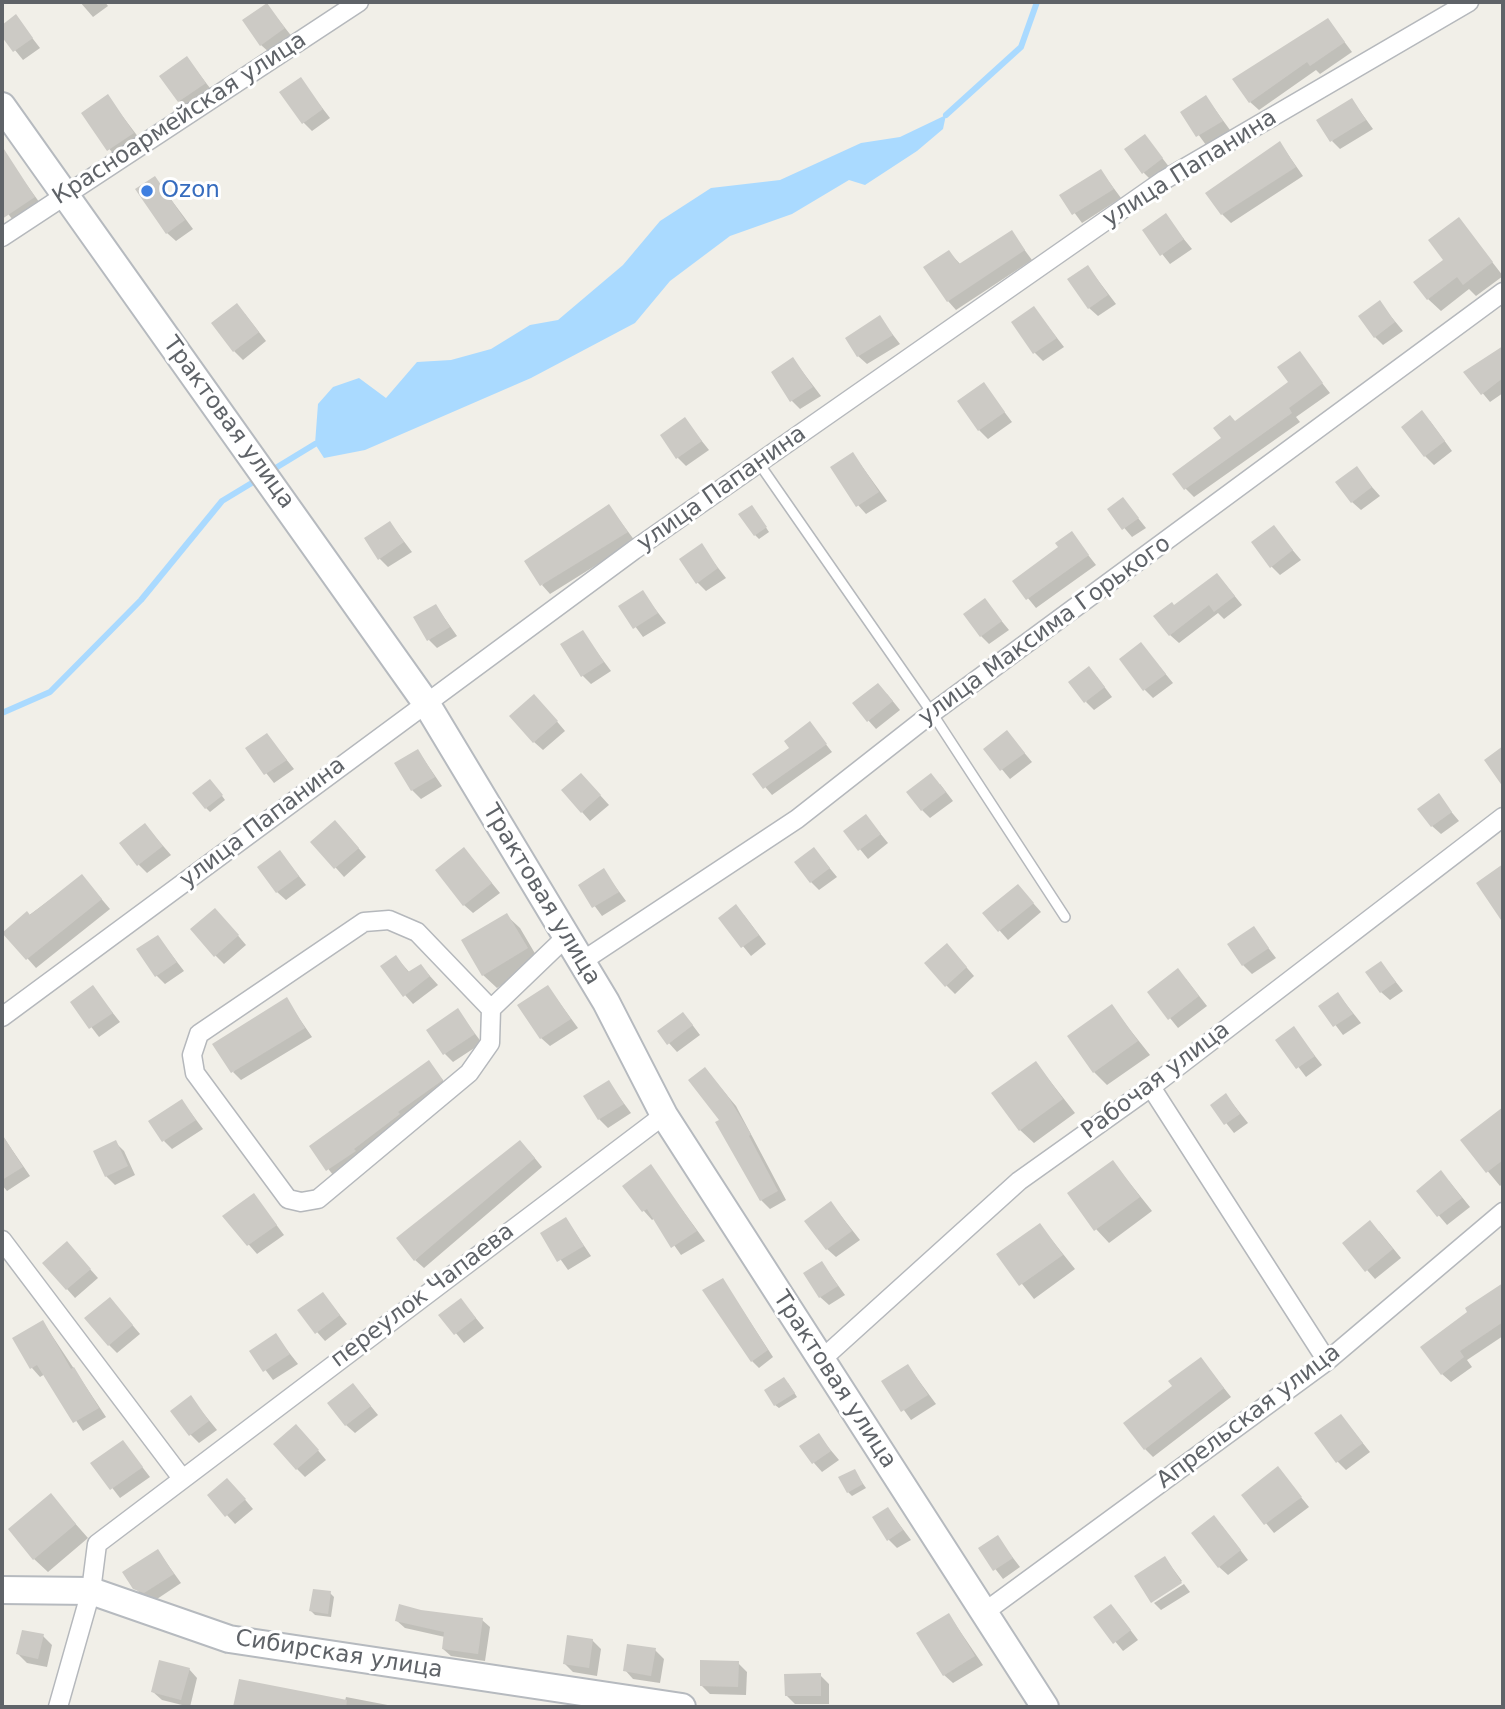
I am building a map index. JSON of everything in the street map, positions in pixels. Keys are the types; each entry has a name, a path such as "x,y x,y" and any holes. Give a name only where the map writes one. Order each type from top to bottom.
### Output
{"street":[{"name":"Красноармейская улица","path":"2,237 359,2"},
{"name":"улица Папанина","path":"2,1017 426,702 758,462 1164,180 1469,2"},
{"name":"Трактовая улица","path":"2,106 426,702 606,1002 664,1115 986,1611 1045,1707"},
{"name":"улица Максима Горького","path":"581,962 797,819 932,713 1503,292"},
{"name":"Рабочая улица","path":"821,1360 1019,1181 1151,1087 1503,817"},
{"path":"491,1009 417,932 388,920 364,922 199,1034 192,1055 195,1073 288,1199 301,1202 318,1199 469,1073 490,1043 491,1009 566,937"},
{"path":"1151,1087 1327,1361"},
{"name":"переулок Чапаева","path":"58,1707 91,1591 97,1544 181,1477 664,1115"},
{"name":"Апрельская улица","path":"986,1611 1327,1361 1503,1212"},
{"path":"2,1240 181,1477"},
{"name":"Сибирская улица","path":"2,1590 91,1591 229,1639 682,1707"}],"lane":[{"path":"758,462 932,713 1065,917"}],"water":[{"path":"946,115 943,129 917,151 865,185 849,180 792,214 730,236 670,281 635,323 531,378 365,450 324,458 315,444 318,404 333,387 359,378 386,398 417,362 451,360 491,349 530,325 558,320 623,265 660,221 711,188 780,180 861,143 900,137"}],"building":[{"path":"267,3 285,28 260,46 242,20"},
{"path":"16,14 33,38 13,52 2,37 2,25"},
{"path":"1328,18 1345,42 1310,66 1307,62 1249,103 1232,79"},
{"path":"187,56 206,83 178,102 159,76"},
{"path":"301,77 323,109 302,124 279,92"},
{"path":"108,94 134,133 107,151 81,113"},
{"path":"1206,95 1223,121 1196,137 1180,112"},
{"path":"1352,98 1366,120 1330,142 1316,120"},
{"path":"1145,134 1163,158 1142,174 1124,149"},
{"path":"1280,141 1296,167 1221,215 1205,193"},
{"path":"2,146 35,197 2,219"},
{"path":"1101,169 1114,189 1072,215 1059,195"},
{"path":"155,176 185,220 166,234 135,189"},
{"path":"1166,213 1184,239 1160,256 1142,230"},
{"path":"1459,217 1493,262 1463,285 1457,277 1427,300 1413,282 1443,260 1428,240"},
{"path":"1012,230 1025,250 947,302 923,267 949,250 959,264"},
{"path":"1088,265 1108,295 1088,309 1067,279"},
{"path":"1380,300 1395,322 1374,338 1358,316"},
{"path":"237,303 259,332 233,352 211,323"},
{"path":"1034,306 1057,338 1033,354 1011,322"},
{"path":"880,315 893,335 857,357 845,338"},
{"path":"1503,346 1503,378 1481,395 1463,372"},
{"path":"1300,351 1323,383 1289,408 1292,413 1184,490 1172,474 1221,438 1213,428 1230,415 1235,421 1288,382 1277,367"},
{"path":"793,357 813,387 790,402 771,372"},
{"path":"984,382 1005,412 978,431 957,401"},
{"path":"1422,410 1445,441 1424,457 1401,427"},
{"path":"685,417 702,441 676,459 660,435"},
{"path":"853,452 879,492 856,507 830,467"},
{"path":"1357,466 1372,487 1351,503 1335,482"},
{"path":"1123,497 1139,518 1122,530 1107,509"},
{"path":"609,504 628,532 540,586 524,561"},
{"path":"752,505 767,527 754,536 738,514"},
{"path":"390,521 404,542 378,560 364,538"},
{"path":"1274,525 1293,550 1270,568 1251,542"},
{"path":"1072,531 1089,555 1026,600 1012,581 1058,547 1055,543"},
{"path":"702,543 718,568 696,584 679,559"},
{"path":"1217,573 1235,596 1214,612 1209,605 1169,636 1153,616 1172,602 1174,605"},
{"path":"643,590 658,613 633,629 618,606"},
{"path":"985,598 1002,621 980,637 963,614"},
{"path":"436,604 450,627 427,641 413,617"},
{"path":"583,630 604,662 581,677 560,644"},
{"path":"1141,642 1166,674 1143,691 1119,659"},
{"path":"1089,666 1105,687 1084,703 1068,682"},
{"path":"878,683 893,701 867,722 852,703"},
{"path":"534,694 558,721 533,743 509,716"},
{"path":"810,721 827,744 763,789 752,774 789,748 784,741"},
{"path":"1007,730 1025,753 1000,771 983,749"},
{"path":"267,733 287,760 264,775 245,748"},
{"path":"1503,746 1503,787 1484,760"},
{"path":"418,749 435,777 411,791 394,763"},
{"path":"581,773 601,795 581,813 561,790"},
{"path":"931,773 946,792 921,811 906,792"},
{"path":"210,779 223,795 205,809 192,793"},
{"path":"1439,793 1452,812 1431,827 1417,809"},
{"path":"866,814 881,834 858,851 843,831"},
{"path":"335,820 359,848 334,869 310,842"},
{"path":"145,823 163,846 137,866 119,843"},
{"path":"464,847 492,883 463,906 435,870"},
{"path":"814,847 830,868 810,883 794,862"},
{"path":"280,850 299,876 276,893 257,867"},
{"path":"1503,864 1503,923 1476,883"},
{"path":"604,868 619,892 592,908 578,885"},
{"path":"82,874 102,899 26,960 2,933 27,911 30,915"},
{"path":"1018,884 1034,903 998,932 982,913"},
{"path":"736,904 759,935 741,948 718,918"},
{"path":"215,908 239,935 214,957 190,929"},
{"path":"507,913 528,948 482,976 461,940"},
{"path":"1254,926 1269,948 1242,966 1227,944"},
{"path":"158,935 177,962 155,977 136,949"},
{"path":"947,943 967,967 945,987 924,963"},
{"path":"396,955 408,972 421,964 430,976 403,997 380,966"},
{"path":"1381,961 1396,982 1380,993 1365,972"},
{"path":"1178,968 1199,996 1168,1020 1147,992"},
{"path":"93,985 113,1013 89,1029 70,1002"},
{"path":"548,985 571,1019 540,1039 517,1005"},
{"path":"1338,992 1353,1014 1333,1027 1318,1006"},
{"path":"287,997 305,1028 231,1073 212,1044"},
{"path":"1112,1004 1138,1041 1093,1073 1067,1036"},
{"path":"458,1008 475,1034 443,1055 426,1030"},
{"path":"683,1012 693,1025 667,1045 657,1031"},
{"path":"1294,1026 1315,1056 1296,1069 1275,1040"},
{"path":"429,1060 443,1080 398,1112 400,1114 354,1149 356,1151 326,1171 309,1146"},
{"path":"1036,1061 1063,1099 1019,1131 991,1093"},
{"path":"705,1067 727,1095 751,1134 749,1136 778,1191 760,1201 715,1122 719,1120 688,1080"},
{"path":"609,1080 624,1104 598,1120 583,1096"},
{"path":"1226,1093 1240,1114 1224,1125 1210,1105"},
{"path":"182,1099 196,1120 162,1142 148,1121"},
{"path":"1503,1107 1503,1160 1486,1173 1460,1140"},
{"path":"2,1134 23,1167 2,1180"},
{"path":"116,1140 128,1166 105,1177 93,1151"},
{"path":"520,1140 535,1158 414,1261 396,1238"},
{"path":"1113,1160 1140,1197 1094,1231 1067,1193"},
{"path":"651,1164 697,1231 671,1248 647,1209 642,1212 622,1186"},
{"path":"1441,1170 1462,1198 1437,1217 1416,1191"},
{"path":"254,1193 277,1225 247,1246 222,1216"},
{"path":"831,1201 852,1231 826,1250 804,1221"},
{"path":"566,1217 584,1246 557,1262 540,1233"},
{"path":"1370,1220 1393,1249 1365,1272 1342,1243"},
{"path":"1040,1223 1063,1255 1019,1286 996,1254"},
{"path":"67,1241 91,1269 66,1290 42,1263"},
{"path":"822,1261 838,1286 819,1298 803,1273"},
{"path":"723,1278 768,1350 751,1362 702,1290"},
{"path":"1503,1283 1503,1322 1460,1351 1464,1357 1441,1375 1420,1347 1467,1312 1465,1308"},
{"path":"323,1292 340,1315 315,1334 297,1310"},
{"path":"110,1297 133,1325 108,1346 84,1318"},
{"path":"461,1298 476,1318 454,1335 438,1315"},
{"path":"43,1320 71,1369 74,1367 99,1408 73,1423 37,1365 30,1369 12,1338"},
{"path":"276,1333 290,1354 263,1372 249,1351"},
{"path":"1201,1357 1224,1388 1144,1450 1123,1423 1172,1386 1168,1381"},
{"path":"908,1364 928,1395 901,1412 881,1381"},
{"path":"784,1377 795,1393 774,1406 764,1390"},
{"path":"353,1383 371,1406 345,1426 327,1403"},
{"path":"191,1395 209,1421 189,1436 170,1411"},
{"path":"1341,1414 1363,1443 1336,1463 1314,1433"},
{"path":"296,1424 319,1450 296,1470 273,1444"},
{"path":"819,1433 831,1451 812,1464 799,1446"},
{"path":"123,1440 143,1467 110,1490 90,1463"},
{"path":"1278,1466 1302,1497 1264,1525 1241,1495"},
{"path":"855,1469 863,1484 847,1493 838,1477"},
{"path":"227,1478 246,1499 225,1517 207,1495"},
{"path":"51,1493 76,1524 33,1560 8,1529"},
{"path":"888,1507 903,1530 887,1541 872,1517"},
{"path":"1214,1515 1241,1550 1218,1568 1191,1533"},
{"path":"998,1535 1013,1558 993,1571 978,1548"},
{"path":"158,1549 174,1574 144,1593 133,1589 122,1572"},
{"path":"1165,1556 1182,1583 1151,1603 1134,1576"},
{"path":"313,1589 331,1591 328,1614 309,1611"},
{"path":"399,1604 421,1610 483,1618 478,1654 442,1649 444,1632 395,1621"},
{"path":"1111,1604 1131,1630 1113,1644 1093,1617"},
{"path":"949,1613 975,1656 943,1676 916,1633"},
{"path":"22,1630 44,1634 38,1659 16,1654"},
{"path":"567,1635 593,1639 589,1668 563,1664"},
{"path":"627,1644 656,1648 651,1676 623,1671"},
{"path":"159,1660 190,1668 181,1700 151,1692"},
{"path":"700,1660 739,1661 738,1687 700,1686"},
{"path":"821,1673 821,1696 785,1696 784,1674"},
{"path":"239,1679 347,1700 346,1707 233,1707"}],"waterway":[{"path":"946,115 1021,47 1037,2"},
{"path":"269,472 315,444"},
{"path":"2,713 50,692 141,600 222,501 260,478"}],"place":[{"name":"Ozon","path":"147,191"}]}
